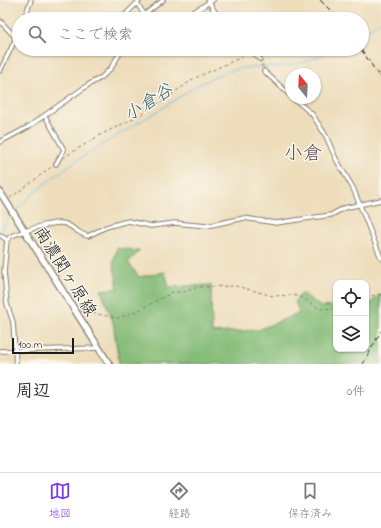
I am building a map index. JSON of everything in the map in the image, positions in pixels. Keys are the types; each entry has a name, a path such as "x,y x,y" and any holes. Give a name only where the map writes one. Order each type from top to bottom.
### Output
{"main road":[{"name":"南濃関ヶ原線","path":"0,192 109,364"}],"street":[{"path":"27,12 31,0"},
{"path":"128,12 140,0"},
{"path":"148,12 163,0"},
{"path":"193,12 210,1 216,12"},
{"path":"137,3 142,12"},
{"path":"0,21 12,33"},
{"path":"0,71 12,48"},
{"path":"0,142 12,137 88,84 102,77 111,68 118,56"},
{"path":"257,56 260,59"},
{"path":"264,71 285,90"},
{"path":"300,104 312,114 326,136 336,159 353,188 381,258"},
{"path":"44,116 64,150 56,164"},
{"path":"6,239 25,231 59,223 68,225 80,235 88,236 106,227 128,221 151,226 175,223 207,226 244,218 276,223 324,217 344,208 360,206 381,200"},
{"path":"0,234 6,239"},
{"path":"6,239 4,271 8,311 13,322 13,350 16,364"},
{"path":"0,351 98,348"}],"path":[{"path":"7,203 56,164 100,135 143,114 195,78 242,57"},
{"path":"75,310 118,318 135,312 173,292 184,292 198,287 236,286 273,296 294,295 304,299 320,309 333,308"},
{"path":"369,297 381,294"}],"green space":[{"path":"117,248 140,251 128,262 139,277 165,272 169,287 211,285 212,333 258,330 299,313 295,301 302,293 321,307 333,306 333,352 369,352 369,304 381,294 381,364 119,364 113,322 101,290 118,288 113,262"}],"waterway":[{"name":"小倉谷","path":"369,29 381,21"},
{"name":"小倉谷","path":"15,212 30,197 61,171 207,80 236,69 286,66 320,56"},
{"name":"小倉谷","path":"0,229 11,216"}],"tunnel":[{"path":"260,59 264,71"}],"railway":[{"path":"320,0 332,12"},
{"path":"366,56 381,79"},
{"path":"363,364 381,331"}],"district":[{"name":"小倉","path":"303,152"}]}
